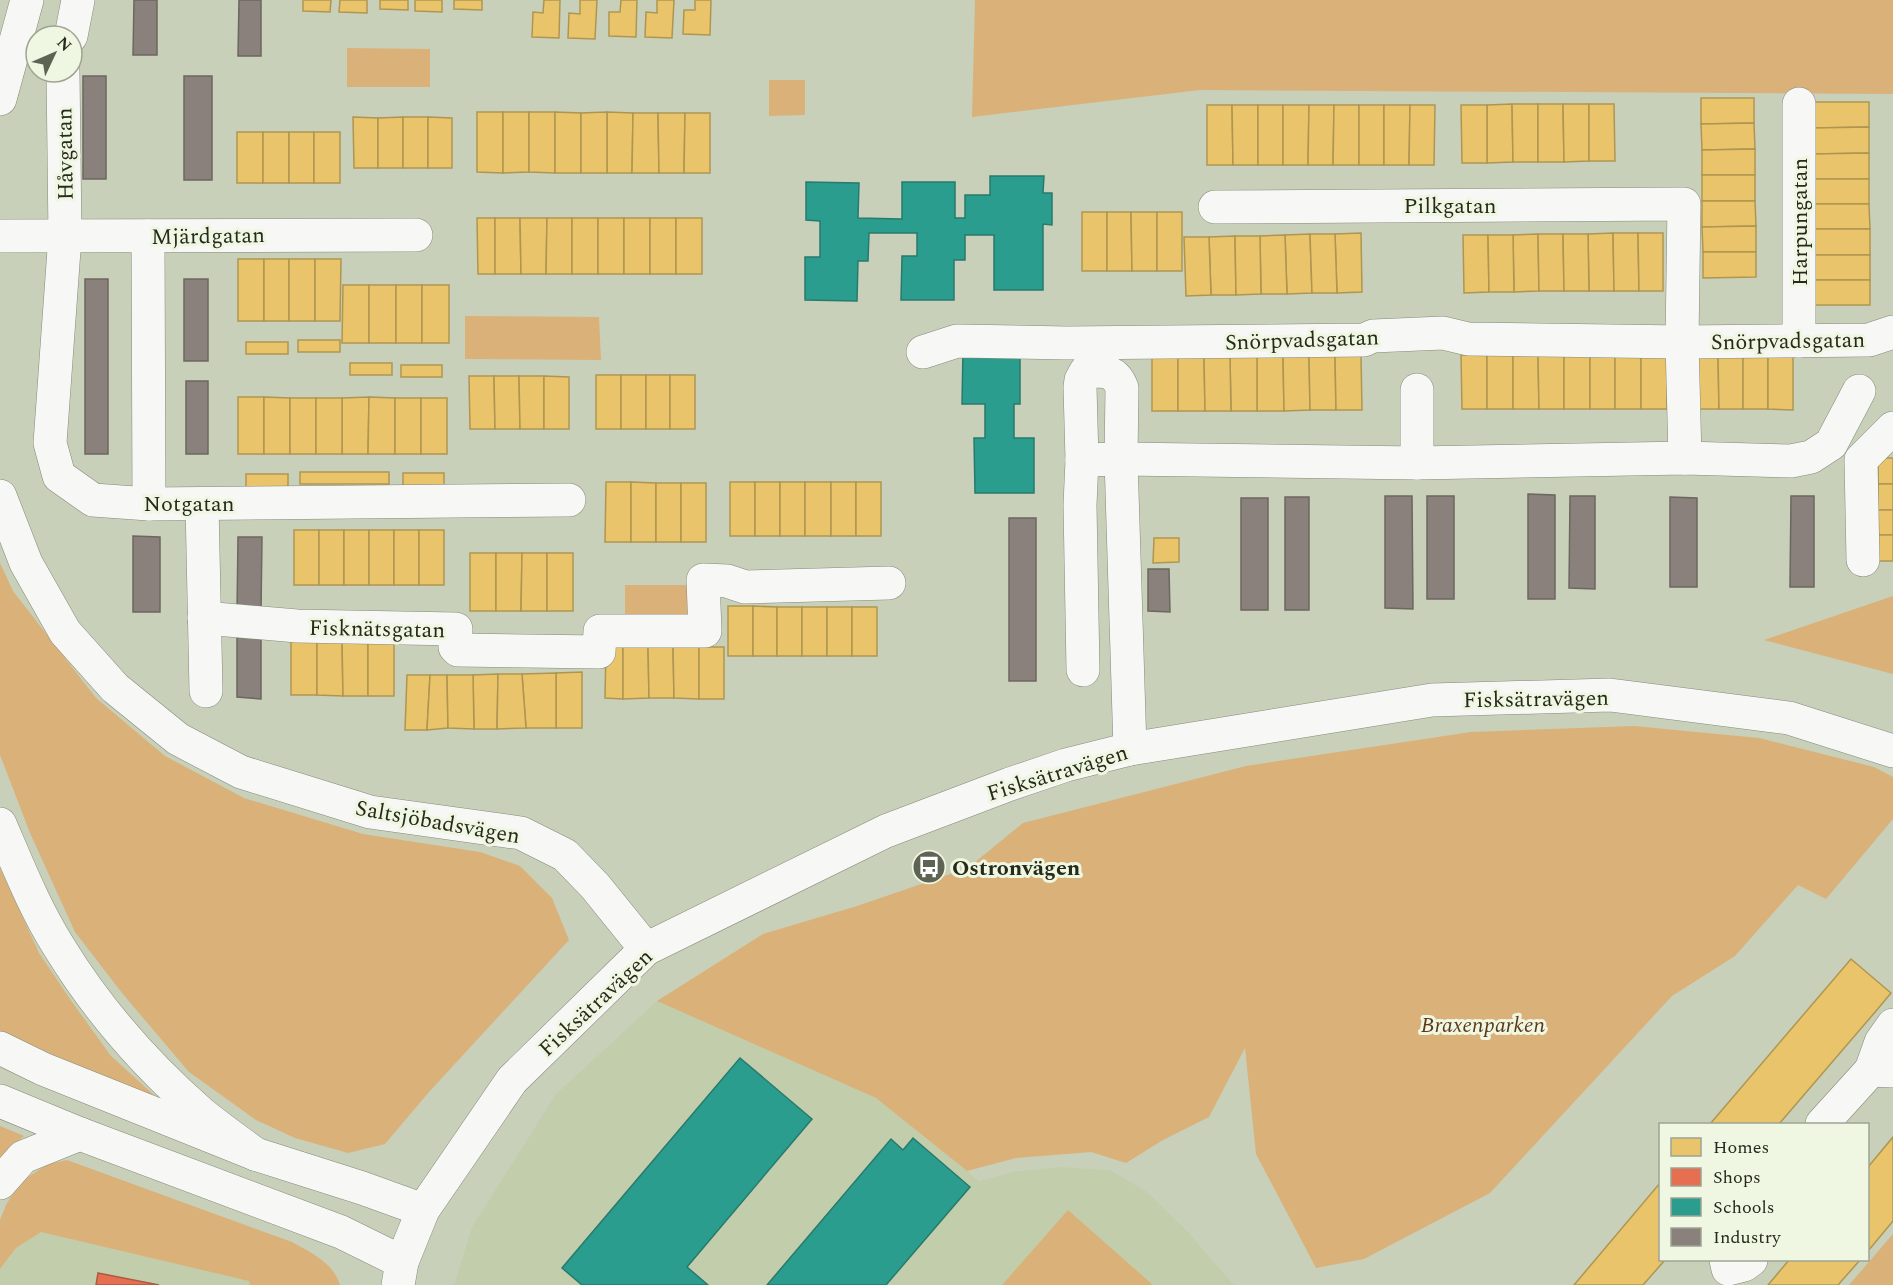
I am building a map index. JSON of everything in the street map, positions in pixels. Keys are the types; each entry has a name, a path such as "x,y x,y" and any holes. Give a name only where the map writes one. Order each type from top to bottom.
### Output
{"main road":[{"path":"0,99 27,0"},
{"path":"73,24 78,0"},
{"name":"Håvgatan","path":"63,84 65,236"},
{"name":"Harpungatan","path":"1799,104 1799,341"},
{"name":"Snörpvadsgatan","path":"1684,204 1682,342 1685,458"},
{"name":"Pilkgatan","path":"1215,207 1684,204"},
{"name":"Mjärdgatan","path":"0,236 416,235"},
{"name":"Notgatan","path":"65,236 50,443 59,476 93,500 149,504 569,500"},
{"path":"148,236 149,504"},
{"name":"Snörpvadsgatan","path":"923,352 957,341 1079,343 1364,340 1373,336 1443,333 1468,339 1799,341 1869,340 1893,332"},
{"path":"1083,670 1080,387 1086,370 1105,370 1119,380 1122,388 1121,459 1130,749"},
{"path":"1417,390 1417,463"},
{"path":"1082,460 1417,463 1685,458 1791,461 1812,457 1831,444 1859,391"},
{"path":"1863,560 1861,460 1893,428"},
{"name":"Saltsjöbadsvägen","path":"0,495 26,563 65,632 115,688 178,739 241,772 370,812 521,833 565,855 595,886 646,950"},
{"path":"202,504 206,691"},
{"name":"Fisknätsgatan","path":"204,618 297,626 456,629 455,647 458,650 599,652 600,631 705,631 703,580 727,581 752,588 889,583"},
{"name":"Fisksätravägen","path":"400,1274 423,1210 512,1080 646,950 886,831 1010,784 1066,765 1130,749 1432,700 1610,695 1790,718 1893,751"},
{"path":"0,824 23,878 58,947 102,1010 147,1062 202,1113 255,1154"},
{"path":"1824,1123 1882,1071 1881,1042 1893,1025"},
{"path":"0,1048 43,1069 255,1154 423,1210"},
{"path":"0,1101 80,1134 341,1232 400,1274"},
{"path":"0,1183 22,1156 80,1134"}],"shaded area":[{"path":"657,1001 876,1098 979,1181 1012,1172 1058,1167 1110,1170 1146,1191 1187,1231 1234,1285 454,1285 472,1227 556,1094"},
{"path":"41,1232 250,1281 250,1285 0,1285 0,1269 16,1248"}],"green space":[{"path":"975,0 1893,0 1893,94 1200,90 972,117"},
{"path":"347,48 430,49 430,87 347,87"},
{"path":"769,80 805,80 805,115 769,116"},
{"path":"465,316 599,317 601,360 465,359"},
{"path":"0,563 13,591 96,698 165,756 244,798 363,834 480,852 520,866 552,898 569,940 429,1092 385,1144 348,1153 295,1138 256,1120 189,1072 122,993 75,932 30,833 0,755"},
{"path":"625,585 696,585 696,627 625,627"},
{"path":"1893,596 1893,674 1764,640"},
{"name":"Braxenparken","path":"1634,726 1759,738 1874,767 1893,777 1893,819 1826,899 1798,885 1735,956 1672,996 1490,1193 1364,1259 1316,1268 1256,1154 1245,1048 1209,1117 1163,1140 1126,1163 1091,1152 1016,1158 967,1171 876,1098 657,1001 763,934 857,906 968,868 1023,823 1246,766 1471,732"},
{"path":"0,868 39,953 72,1002 111,1056 166,1106 0,1031"},
{"path":"0,1126 24,1136 7,1150 0,1161"},
{"path":"67,1160 292,1242 327,1264 340,1285 250,1285 249,1281 41,1232 16,1248 0,1269 0,1220 19,1183 48,1164"},
{"path":"1068,1210 1153,1285 1002,1285"},
{"path":"1893,1234 1893,1285 1849,1285"}],"building: Homes":[{"path":"303,0 331,0 330,12 303,11"},
{"path":"340,0 367,0 367,13 339,12"},
{"path":"380,0 408,0 408,10 380,9"},
{"path":"415,0 442,0 442,12 415,11"},
{"path":"454,0 482,0 482,10 454,9"},
{"path":"544,0 560,0 559,38 532,37 533,12 543,13"},
{"path":"580,0 597,0 595,39 568,38 569,13 580,14"},
{"path":"621,0 637,0 636,37 609,36 609,12 620,12"},
{"path":"657,0 674,0 672,38 645,37 646,12 657,13"},
{"path":"695,0 711,0 710,35 683,34 684,10 695,10"},
{"path":"1701,98 1754,98 1754,123 1701,124"},
{"path":"1812,102 1869,102 1869,127 1812,128"},
{"path":"1512,104 1513,162 1487,163 1487,105"},
{"path":"1512,104 1538,104 1538,162 1513,162"},
{"path":"1538,104 1563,104 1564,162 1538,162"},
{"path":"1563,104 1589,104 1589,161 1564,162"},
{"path":"1589,104 1614,104 1615,161 1589,161"},
{"path":"1207,105 1232,105 1233,165 1207,165"},
{"path":"1232,105 1258,105 1258,165 1233,165"},
{"path":"1258,105 1283,105 1283,165 1258,165"},
{"path":"1283,105 1309,105 1308,165 1283,165"},
{"path":"1309,105 1334,105 1333,165 1308,165"},
{"path":"1334,105 1359,105 1359,165 1333,165"},
{"path":"1359,105 1384,105 1384,165 1359,165"},
{"path":"1384,105 1410,105 1409,165 1384,165"},
{"path":"1410,105 1435,105 1434,165 1409,165"},
{"path":"1461,105 1487,105 1487,163 1462,163"},
{"path":"477,112 503,112 503,173 477,172"},
{"path":"503,112 529,112 529,172 503,173"},
{"path":"529,112 555,112 555,173 529,172"},
{"path":"555,112 581,113 581,173 555,173"},
{"path":"607,112 633,113 632,173 607,173"},
{"path":"607,112 607,173 581,173 581,113"},
{"path":"633,113 658,113 659,173 632,173"},
{"path":"658,113 685,113 684,173 659,173"},
{"path":"685,113 710,113 710,173 684,173"},
{"path":"353,117 378,118 378,168 354,168"},
{"path":"403,117 403,168 378,168 378,118"},
{"path":"403,117 428,117 428,168 403,168"},
{"path":"428,117 452,118 452,168 428,168"},
{"path":"1754,123 1755,149 1702,150 1701,124"},
{"path":"1869,127 1869,153 1812,154 1812,128"},
{"path":"237,132 263,132 263,183 237,183"},
{"path":"263,132 289,132 289,183 263,183"},
{"path":"289,132 314,132 314,183 289,183"},
{"path":"314,132 340,132 340,183 314,183"},
{"path":"1755,149 1755,175 1702,175 1702,150"},
{"path":"1869,153 1869,179 1812,179 1812,154"},
{"path":"1702,175 1755,175 1755,201 1702,201"},
{"path":"1812,179 1869,179 1869,204 1812,204"},
{"path":"1702,201 1755,201 1756,226 1702,227"},
{"path":"1812,204 1869,204 1870,229 1812,229"},
{"path":"1082,212 1107,212 1107,271 1082,271"},
{"path":"1107,212 1131,212 1132,271 1107,271"},
{"path":"1131,212 1157,212 1157,271 1132,271"},
{"path":"1157,212 1182,212 1182,271 1157,271"},
{"path":"477,218 495,218 495,274 478,274"},
{"path":"495,218 520,218 521,274 495,274"},
{"path":"520,218 547,218 546,274 521,274"},
{"path":"547,218 572,218 572,274 546,274"},
{"path":"572,218 598,218 598,274 572,274"},
{"path":"598,218 624,218 624,274 598,274"},
{"path":"624,218 650,218 650,274 624,274"},
{"path":"650,218 676,218 676,274 650,274"},
{"path":"676,218 702,218 702,274 676,274"},
{"path":"1756,226 1756,252 1703,252 1702,227"},
{"path":"1812,229 1870,229 1870,255 1812,255"},
{"path":"1361,233 1362,292 1337,293 1335,234"},
{"path":"1613,233 1614,291 1589,291 1588,234"},
{"path":"1613,233 1638,233 1639,291 1614,291"},
{"path":"1638,233 1663,233 1663,291 1639,291"},
{"path":"1310,234 1312,293 1287,294 1285,235"},
{"path":"1310,234 1335,234 1337,293 1312,293"},
{"path":"1538,234 1539,291 1514,292 1513,235"},
{"path":"1538,234 1563,234 1564,291 1539,291"},
{"path":"1563,234 1588,234 1589,291 1564,291"},
{"path":"1285,235 1287,294 1261,294 1260,236"},
{"path":"1463,235 1488,235 1489,292 1464,293"},
{"path":"1488,235 1513,235 1514,292 1489,292"},
{"path":"1235,236 1236,295 1211,295 1209,237"},
{"path":"1235,236 1260,236 1261,294 1236,295"},
{"path":"1184,237 1209,237 1211,295 1186,296"},
{"path":"1703,252 1756,252 1756,277 1703,278"},
{"path":"1812,255 1870,255 1870,280 1812,280"},
{"path":"238,259 264,259 264,321 238,321"},
{"path":"264,259 289,259 289,321 264,321"},
{"path":"289,259 315,259 315,321 289,321"},
{"path":"315,259 341,259 340,321 315,321"},
{"path":"1812,280 1870,280 1870,305 1813,305"},
{"path":"343,285 369,285 369,343 342,343"},
{"path":"369,285 396,285 396,343 369,343"},
{"path":"396,285 422,285 422,343 396,343"},
{"path":"422,285 449,285 449,343 422,343"},
{"path":"298,340 340,340 340,352 298,352"},
{"path":"246,342 288,342 288,354 246,354"},
{"path":"1461,355 1487,355 1487,409 1462,409"},
{"path":"1487,355 1513,355 1513,409 1487,409"},
{"path":"1513,355 1538,355 1539,409 1513,409"},
{"path":"1538,355 1564,355 1564,409 1539,409"},
{"path":"1564,355 1590,355 1590,409 1564,409"},
{"path":"1590,355 1615,355 1615,409 1590,409"},
{"path":"1615,355 1641,355 1641,409 1615,409"},
{"path":"1641,355 1667,355 1667,409 1641,409"},
{"path":"1694,355 1718,355 1719,409 1694,409"},
{"path":"1718,355 1743,355 1743,409 1719,409"},
{"path":"1743,355 1768,355 1768,409 1743,409"},
{"path":"1768,355 1793,355 1793,410 1768,409"},
{"path":"1257,356 1283,356 1284,411 1257,411"},
{"path":"1257,356 1257,411 1231,411 1230,357"},
{"path":"1283,356 1309,356 1310,410 1284,411"},
{"path":"1309,356 1335,356 1336,410 1310,410"},
{"path":"1335,356 1361,356 1362,410 1336,410"},
{"path":"1152,357 1178,357 1178,411 1152,411"},
{"path":"1178,357 1204,357 1205,411 1178,411"},
{"path":"1204,357 1230,357 1231,411 1205,411"},
{"path":"350,363 392,363 392,375 350,375"},
{"path":"401,365 442,365 442,377 401,377"},
{"path":"596,375 621,375 621,429 596,429"},
{"path":"621,375 646,375 646,429 621,429"},
{"path":"646,375 670,375 670,429 646,429"},
{"path":"670,375 695,375 695,429 670,429"},
{"path":"469,376 494,376 495,429 470,429"},
{"path":"494,376 519,376 520,429 495,429"},
{"path":"519,376 544,376 544,429 520,429"},
{"path":"544,376 569,377 569,429 544,429"},
{"path":"238,397 264,397 264,454 238,454"},
{"path":"264,397 290,398 290,454 264,454"},
{"path":"369,397 368,454 342,454 342,398"},
{"path":"369,397 395,398 395,454 368,454"},
{"path":"290,398 316,398 316,454 290,454"},
{"path":"316,398 342,398 342,454 316,454"},
{"path":"395,398 421,398 421,454 395,454"},
{"path":"421,398 447,398 447,454 421,454"},
{"path":"1878,458 1893,458 1893,484 1878,484"},
{"path":"300,472 389,472 389,484 300,484"},
{"path":"403,473 444,473 444,485 403,486"},
{"path":"246,474 288,474 288,487 246,487"},
{"path":"606,482 631,482 631,542 605,542"},
{"path":"631,482 656,483 656,542 631,542"},
{"path":"730,482 755,482 755,536 730,536"},
{"path":"755,482 780,482 780,536 755,536"},
{"path":"780,482 805,482 805,536 780,536"},
{"path":"805,482 831,482 831,536 805,536"},
{"path":"831,482 856,482 856,536 831,536"},
{"path":"856,482 881,482 881,536 856,536"},
{"path":"656,483 681,483 681,542 656,542"},
{"path":"681,483 706,483 706,542 681,542"},
{"path":"1878,484 1893,484 1893,510 1878,510"},
{"path":"1878,510 1893,510 1893,535 1878,535"},
{"path":"294,530 319,530 319,585 294,585"},
{"path":"319,530 344,530 344,585 319,585"},
{"path":"344,530 369,530 369,585 344,585"},
{"path":"369,530 394,530 394,585 369,585"},
{"path":"394,530 419,530 419,585 394,585"},
{"path":"419,530 444,530 444,585 419,585"},
{"path":"1878,535 1893,535 1893,561 1878,561"},
{"path":"1154,538 1179,538 1179,562 1153,563"},
{"path":"470,553 496,553 496,611 470,611"},
{"path":"496,553 522,553 521,611 496,611"},
{"path":"522,553 547,553 547,611 521,611"},
{"path":"547,553 573,553 573,611 547,611"},
{"path":"728,606 753,606 753,656 728,656"},
{"path":"753,606 777,607 777,656 753,656"},
{"path":"777,607 802,607 802,656 777,656"},
{"path":"802,607 827,607 827,656 802,656"},
{"path":"827,607 852,607 852,656 827,656"},
{"path":"852,607 877,607 877,656 852,656"},
{"path":"291,640 317,640 317,695 291,695"},
{"path":"317,640 342,640 343,696 317,695"},
{"path":"342,640 368,640 368,696 343,696"},
{"path":"368,640 394,640 394,696 368,696"},
{"path":"606,647 623,647 623,699 605,698"},
{"path":"623,647 648,647 649,698 623,699"},
{"path":"648,647 673,647 674,698 649,698"},
{"path":"673,647 699,647 699,699 674,698"},
{"path":"699,647 724,647 724,699 699,699"},
{"path":"582,672 582,728 556,728 556,673"},
{"path":"556,673 556,728 526,728 522,674"},
{"path":"498,674 497,729 474,729 473,675"},
{"path":"498,674 522,674 526,728 497,729"},
{"path":"407,675 430,675 427,730 405,730"},
{"path":"430,675 447,675 448,728 427,730"},
{"path":"447,675 473,675 474,729 448,728"},
{"path":"1851,959 1891,993 1780,1123 1711,1123"},
{"path":"1893,1137 1893,1221 1869,1250 1869,1166"},
{"path":"1659,1184 1659,1261 1664,1261 1643,1285 1574,1285"},
{"path":"1788,1261 1859,1261 1838,1285 1768,1285"}],"building: Shops":[{"path":"98,1273 159,1285 96,1285"}],"building: Schools":[{"path":"990,176 1044,176 1043,193 1052,193 1052,225 1043,224 1043,290 994,290 994,235 965,235 965,260 954,260 954,300 901,300 902,256 917,256 917,233 869,233 868,261 858,261 857,301 805,300 805,257 820,257 820,221 806,220 806,182 859,183 858,218 902,219 902,182 955,182 955,218 965,218 965,195 990,195"},
{"path":"963,350 1020,351 1020,404 1014,404 1014,438 1034,438 1034,493 975,493 974,438 985,438 985,404 962,404"},
{"path":"740,1058 812,1119 687,1267 708,1285 582,1285 562,1268"},
{"path":"913,1138 970,1187 886,1285 767,1285 891,1139 903,1150"}],"building: Industry":[{"path":"134,0 157,0 157,55 133,55"},
{"path":"239,0 261,0 261,56 238,56"},
{"path":"84,76 106,76 106,179 83,179"},
{"path":"184,76 212,76 212,180 184,180"},
{"path":"85,279 108,279 108,454 85,454"},
{"path":"184,279 208,279 208,361 184,361"},
{"path":"186,381 208,381 208,454 186,454"},
{"path":"1528,494 1555,495 1555,599 1528,599"},
{"path":"1385,496 1412,496 1413,609 1385,608"},
{"path":"1427,496 1454,496 1454,599 1427,599"},
{"path":"1570,496 1595,496 1595,589 1569,588"},
{"path":"1791,496 1814,496 1814,587 1790,587"},
{"path":"1285,497 1309,497 1309,610 1285,610"},
{"path":"1670,497 1697,498 1697,587 1670,587"},
{"path":"1241,498 1268,498 1268,610 1241,610"},
{"path":"1009,518 1036,518 1036,681 1009,681"},
{"path":"133,536 160,537 160,612 133,612"},
{"path":"238,537 262,537 261,612 237,612"},
{"path":"1148,569 1169,569 1170,612 1148,611"},
{"path":"237,626 261,627 261,699 237,697"}],"place":[{"name":"Ostronvägen","path":"929,867"}]}
